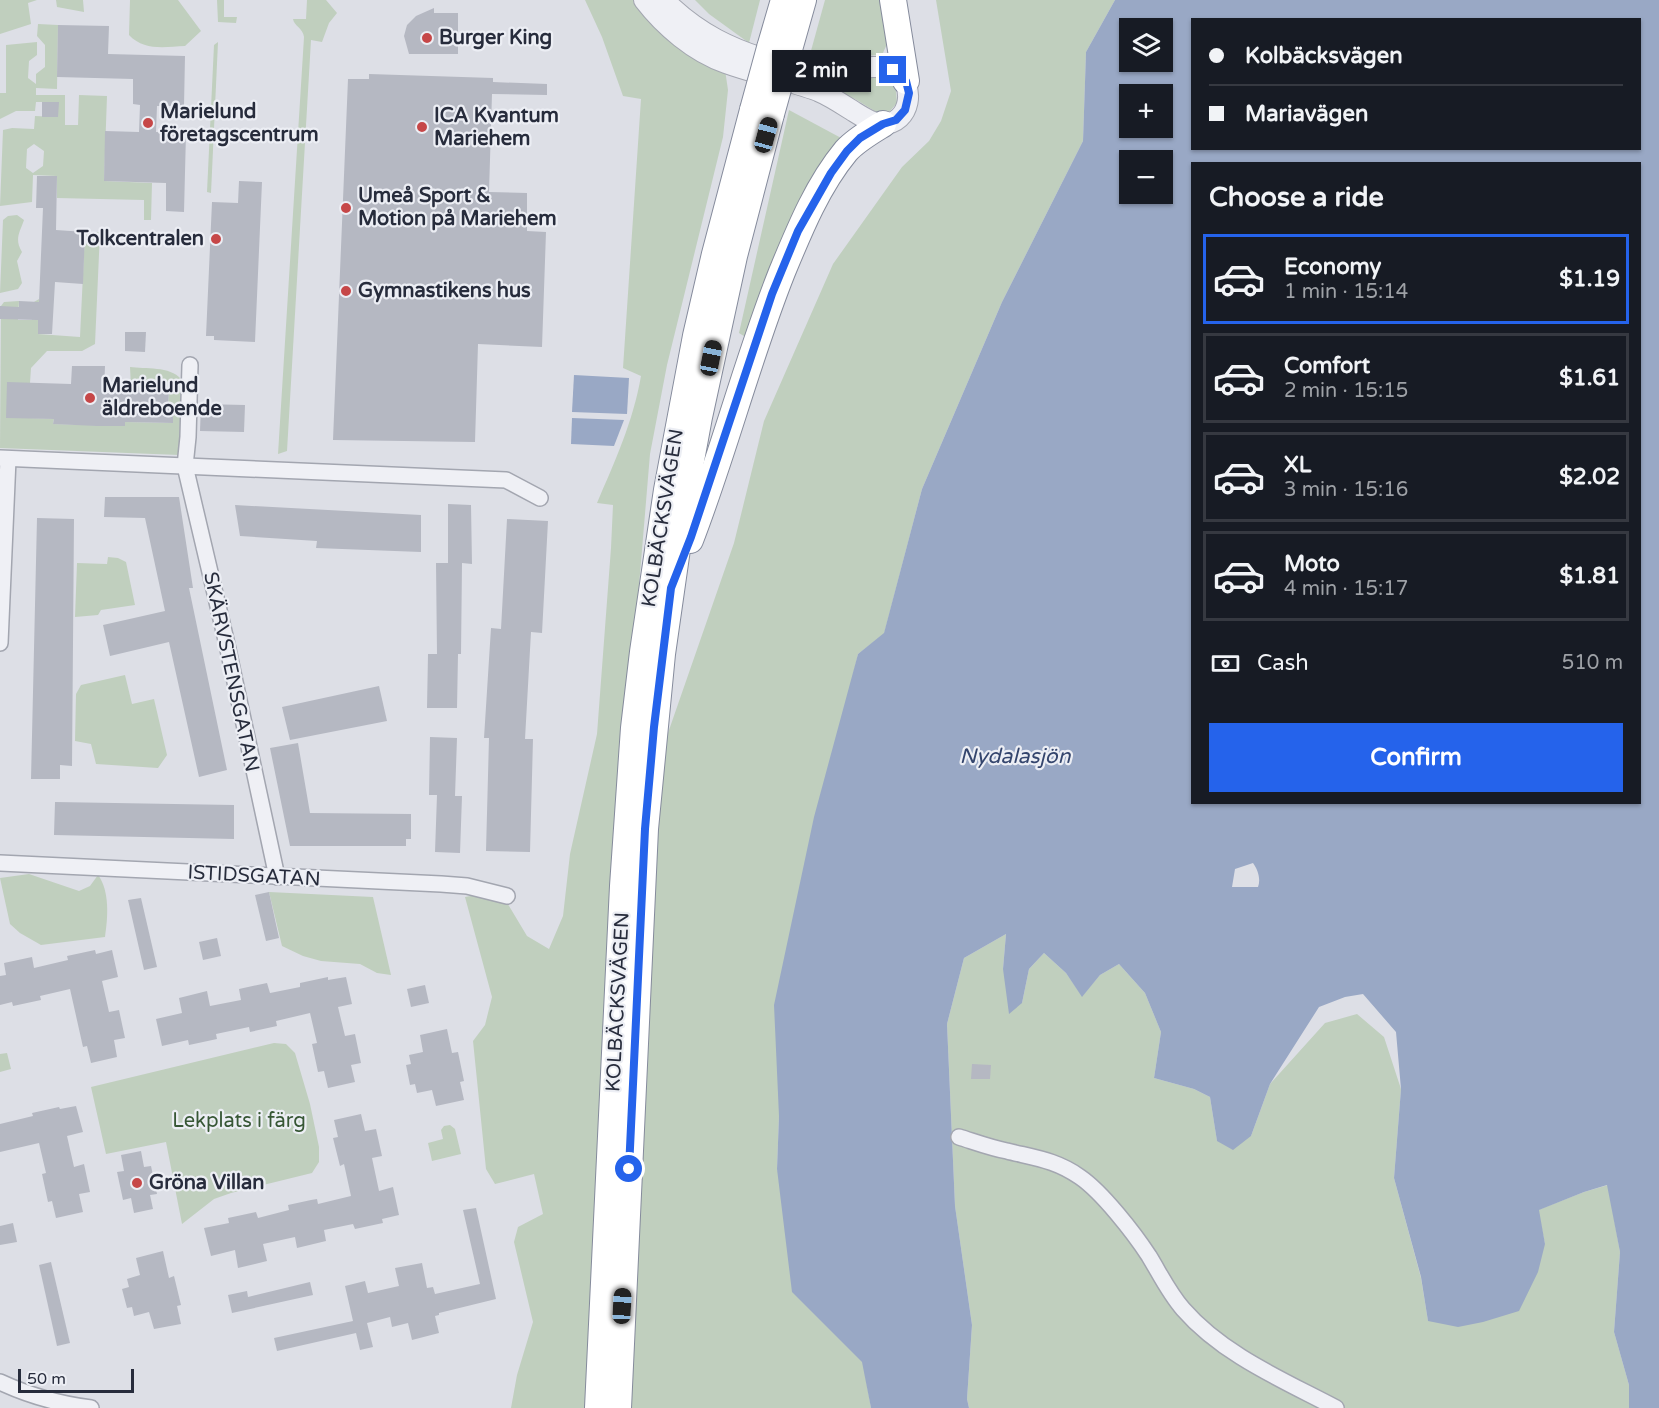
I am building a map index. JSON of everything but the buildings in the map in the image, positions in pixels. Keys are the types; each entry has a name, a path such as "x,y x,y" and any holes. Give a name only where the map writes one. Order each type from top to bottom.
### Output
{"highway":[{"name":"KOLBÄCKSVÄGEN","path":"598,1408 623,886 634,728 643,652 667,490 696,336 715,254 762,112 779,50 784,0"},
{"name":"KOLBÄCKSVÄGEN","path":"779,50 803,0"},
{"path":"893,0 906,81"},
{"name":"KOLBÄCKSVÄGEN","path":"618,1408 645,829 654,727 685,493 762,112"},
{"path":"671,588 691,537 772,294 798,231 831,173 847,151 860,138 883,124"}],"street":[{"path":"644,0 664,22 705,53 724,63 820,92 861,116 883,124 896,120 905,110 909,93 906,81 893,70 886,68 821,72 796,68 746,54 724,45 698,28 664,0"},
{"name":"SKÄRVSTENSGATAN","path":"190,365 185,466 226,640 277,877"},
{"path":"0,643 4,458 506,480 540,498"},
{"name":"ISTIDSGATAN","path":"0,863 459,886 507,896"},
{"path":"959,1137 1006,1151 1050,1160 1080,1177 1102,1197 1148,1254 1169,1290 1184,1310 1210,1335 1250,1362 1336,1408"},
{"path":"0,1382 39,1398 69,1406 91,1408"}],"green space":[{"path":"0,0 37,0 28,3 31,24 0,34"},
{"path":"56,0 83,0 84,12 57,7"},
{"path":"130,0 178,0 201,31 185,46 155,47 141,44 129,35"},
{"path":"217,0 224,0 224,17 237,17 236,23 218,22"},
{"path":"307,0 326,0 337,13 329,23 322,42 311,40 287,451 278,454 304,37 293,19 306,19"},
{"path":"585,0 644,0 724,63 728,90 723,137 667,365 650,454 621,801 644,802 734,543 764,421 833,264 902,167 929,141 941,121 951,91 936,0 1115,0 1086,52 1083,141 1002,302 922,489 884,634 858,654 850,688 779,1116 777,1169 843,1342 863,1362 871,1408 511,1408 517,1375 533,1322 514,1242 518,1227 543,1214 534,1174 495,1184 486,1169 473,1041 485,1025 492,997 465,897 481,894 506,901 527,936 549,949 563,916 570,854 597,734 613,505 597,503 628,425 641,376 623,368 641,99 623,96 602,37"},
{"path":"695,0 760,0 749,43 709,14"},
{"path":"825,0 883,0 887,44 882,55 809,58"},
{"path":"38,24 58,25 57,89 36,88 36,95 65,95 65,125 78,125 79,95 107,96 104,181 152,183 151,220 144,220 144,200 57,198 57,176 33,175 32,202 0,206 3,130 34,129 35,116 58,117 58,102 36,102 35,111 16,111 0,119 0,93 6,93 6,45 37,42 37,55 29,61 28,78 36,84 36,74 45,67 45,45 37,36","holes":["34,144 44,151 43,166 33,173 26,168 27,149"]},
{"path":"218,42 211,193 207,192 214,45"},
{"path":"878,77 890,81 896,91 897,103 890,111 878,113 855,99 817,82 843,82"},
{"path":"789,110 843,139 747,338 739,333"},
{"path":"17,215 24,220 18,239 22,252 17,261 22,283 18,289 0,293 3,220 8,216"},
{"path":"85,232 100,232 95,344 82,351 47,351 31,368 30,383 6,417 54,419 53,424 124,426 125,422 172,423 173,409 168,408 169,388 131,387 130,367 164,370 181,379 179,455 0,448 1,306 4,302 19,301 18,320 32,320 34,302 39,299 38,334 80,337"},
{"path":"108,557 126,562 135,605 101,610 98,615 75,617 77,563 107,564"},
{"path":"125,675 132,704 154,699 167,755 158,768 96,764 91,744 75,741 76,694 81,685"},
{"path":"29,874 79,891 90,886 98,875 106,897 105,937 41,945 20,933 10,924 0,878"},
{"path":"269,892 373,897 391,975 377,973 360,964 321,961 282,946"},
{"path":"1006,934 1003,969 1022,1003 1029,969 1044,953 1066,973 1082,996 1100,975 1119,964 1145,993 1161,1032 1154,1078 1194,1089 1210,1097 1217,1141 1251,1136 1270,1084 1325,1023 1357,1014 1384,1037 1401,1089 1394,1178 1421,1278 1428,1321 1545,1244 1538,1210 1608,1185 1620,1252 1614,1332 1629,1385 1629,1408 969,1408 967,1399 972,1325 955,1206 947,1024 964,958"},
{"name":"Lekplats i färg","path":"274,1043 286,1044 295,1053 310,1104 319,1147 319,1162 312,1173 214,1199 182,1224 166,1142 106,1154 91,1087"},
{"path":"7,1053 11,1069 0,1072 0,1054"},
{"path":"450,1125 455,1129 461,1154 432,1161 428,1143 443,1139 441,1130 444,1126"}],"water":[{"name":"Nydalasjön","path":"1115,0 1659,0 1659,1408 1629,1408 1629,1385 1614,1332 1620,1252 1607,1185 1539,1210 1545,1244 1538,1272 1519,1311 1458,1327 1428,1321 1421,1277 1394,1178 1401,1089 1396,1032 1363,994 1345,997 1319,1007 1270,1084 1251,1136 1233,1150 1217,1141 1210,1097 1194,1089 1154,1078 1161,1032 1145,993 1119,964 1100,975 1082,997 1066,973 1044,953 1029,969 1022,1003 1009,1014 1003,969 1006,934 964,958 947,1024 955,1206 972,1325 967,1399 969,1408 871,1408 862,1362 792,1292 777,1169 779,1116 774,1005 814,817 858,654 884,633 922,489 1002,302 1083,141 1086,52","holes":["1253,863 1259,875 1258,887 1232,887 1235,869"]},
{"path":"574,375 629,378 627,414 572,412"},
{"path":"572,418 624,420 614,446 571,444"}],"place":[{"name":"Burger King","path":"427,38"},
{"name":"Marielund företagscentrum","path":"148,123"},
{"name":"ICA Kvantum Mariehem","path":"422,127"},
{"name":"Umeå Sport & Motion på Mariehem","path":"346,208"},
{"name":"Tolkcentralen","path":"216,239"},
{"name":"Gymnastikens hus","path":"346,291"},
{"name":"Marielund äldreboende","path":"90,398"},
{"name":"Gröna Villan","path":"137,1183"}],"route":[{"path":"629,1169 645,829 654,727 671,588 691,537 772,294 798,231 831,173 847,151 860,138 883,124 896,120 905,110 909,93 906,81 893,70"}]}
